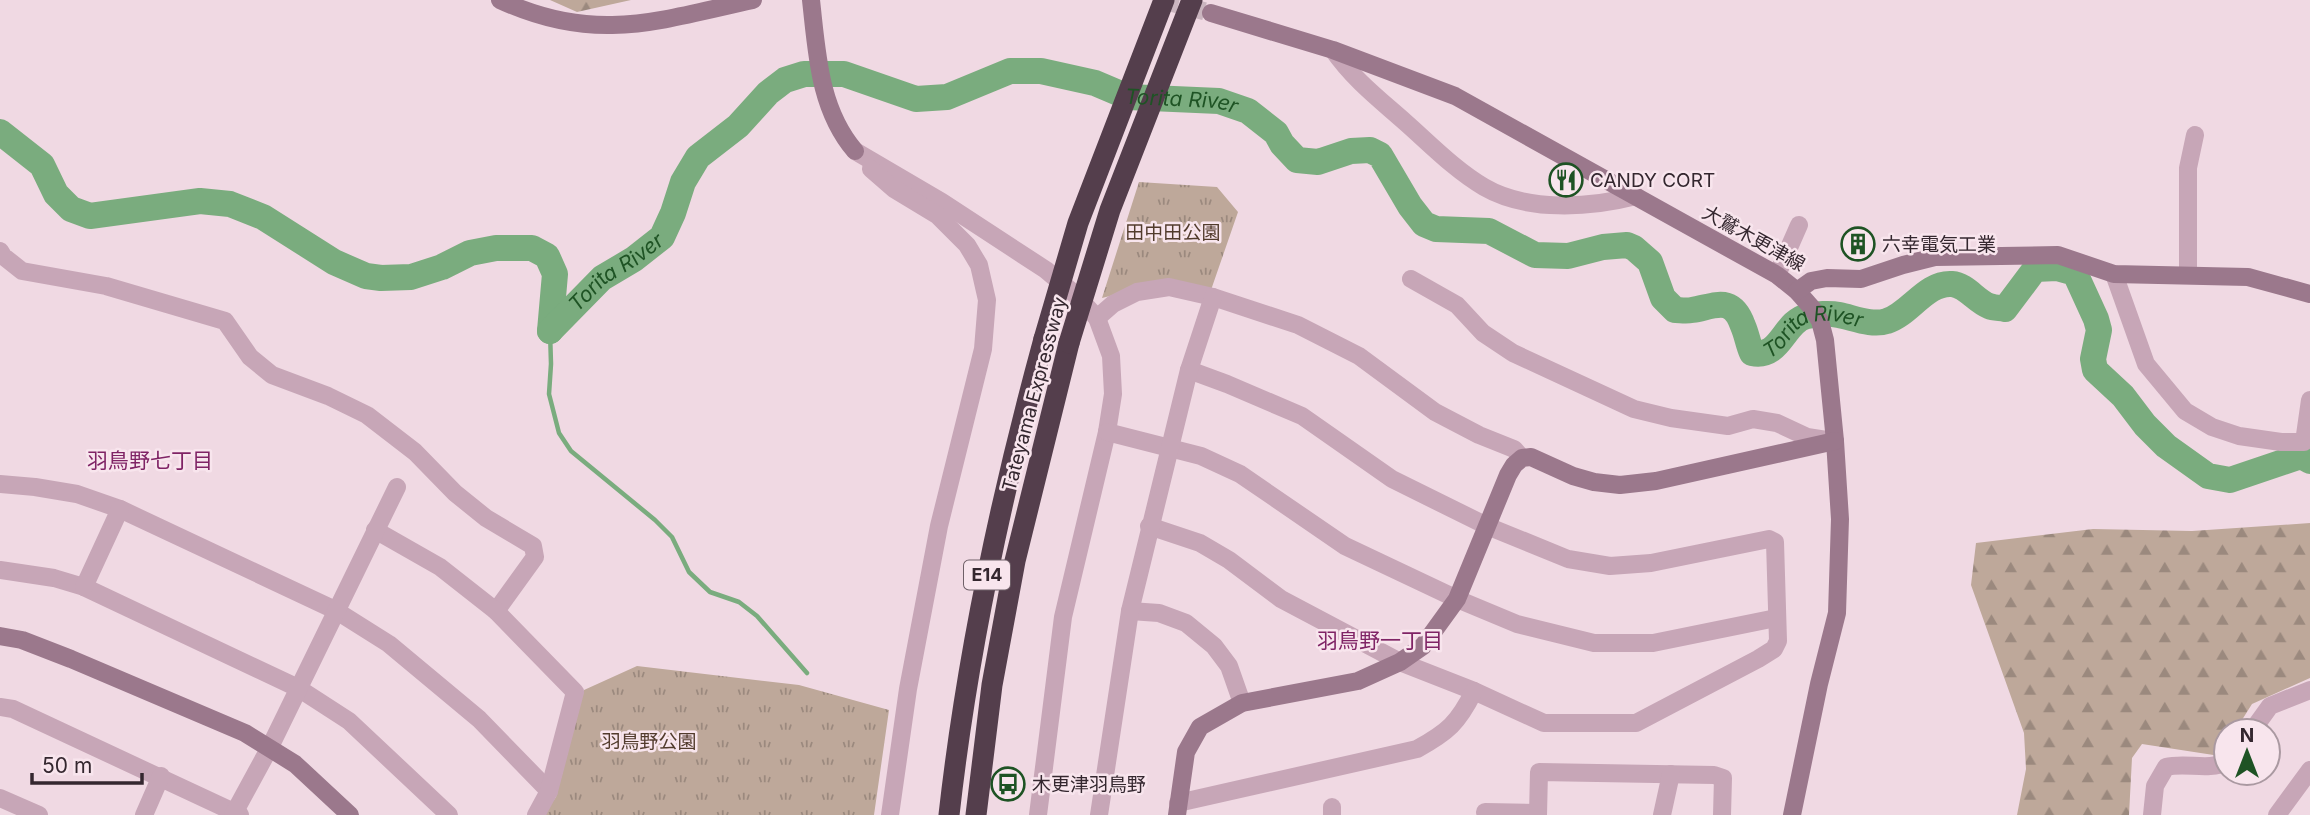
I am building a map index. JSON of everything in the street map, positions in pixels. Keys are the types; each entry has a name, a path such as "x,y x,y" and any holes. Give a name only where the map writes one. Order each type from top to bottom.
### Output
{"highway":[{"name":"Tateyama Expressway","path":"949,815 966,686 990,556 1021,423 1078,223 1164,0"},
{"name":"Tateyama Expressway","path":"976,815 992,685 1016,561 1069,343 1110,210 1192,0"}],"street":[{"path":"500,0 523,11 549,18 607,27 642,24 753,0"},
{"path":"811,0 823,88 842,135 875,174 937,215 967,245 979,265 987,300 983,349 939,526 911,676 890,815"},
{"name":"大鷲木更津線","path":"1211,13 1333,50 1455,96 1777,275 1797,291 1811,281 1827,278 1861,279 1936,257 2058,255 2114,274 2248,277 2310,294"},
{"path":"1333,50 1348,71 1457,168 1484,187 1505,197 1528,202 1614,202 1636,196"},
{"path":"2188,275 2188,168 2195,135"},
{"path":"855,151 942,202 1046,270 1077,296 1097,318 1111,356 1113,394 1107,432 1063,617 1038,815"},
{"path":"1777,275 1799,225"},
{"path":"0,251 22,271 106,286 225,321 250,357 272,375 328,396 367,415 415,452 455,493 486,518 533,547 535,557 496,611"},
{"path":"2114,274 2146,364 2185,411 2212,427 2239,436 2281,442 2304,442 2310,400"},
{"path":"1412,279 1457,305 1483,333 1513,353 1634,409 1671,418 1728,426 1753,419 1777,423 1807,437 1835,441"},
{"path":"1097,318 1113,304 1137,292 1169,288 1213,297 1298,324 1359,356 1435,412 1479,435 1514,449 1522,458"},
{"path":"1792,815 1819,684 1837,613 1840,519 1825,341 1820,321 1797,291"},
{"path":"1099,815 1130,611 1189,370 1213,297"},
{"path":"1149,526 1200,543 1229,560 1281,599 1400,662 1474,691 1517,713 1544,723 1636,723 1774,649 1777,641 1775,542 1769,539 1651,563 1610,566 1568,559 1486,526 1392,479 1302,416 1189,370"},
{"path":"1107,432 1201,456 1240,474 1345,547 1457,600 1517,624 1594,643 1653,643 1776,618"},
{"path":"1474,691 1461,716 1442,735 1417,749 1178,809 1186,752 1200,727 1242,703 1358,681 1400,662 1423,646 1457,600 1508,475 1522,458 1541,460 1573,477 1620,485 1656,481 1835,441"},
{"path":"0,484 77,494 120,509 335,610 389,644 479,719 550,791"},
{"path":"0,707 13,709 161,776 236,814 397,487"},
{"path":"84,587 120,509"},
{"path":"375,530 440,567 496,611 575,692 550,791 536,815"},
{"path":"0,570 54,578 84,587 298,688 349,721 449,815"},
{"path":"1130,611 1159,613 1186,623 1214,646 1229,666 1242,703"},
{"path":"0,636 22,640 71,659 245,733 295,764 350,815"},
{"path":"2262,717 2270,706 2310,690"},
{"path":"2152,815 2155,786 2166,767 2177,764 2212,766"},
{"path":"2277,815 2310,770"},
{"path":"1486,812 1538,814 1539,772 1714,775 1723,778 1722,815"},
{"path":"1662,815 1671,774"},
{"path":"144,815 161,776"},
{"path":"0,798 39,815"}],"green space":[{"path":"550,0 631,0 577,12"},
{"name":"田中田公園","path":"1139,182 1217,187 1238,212 1211,290 1118,294 1102,298"},
{"path":"2310,523 2310,678 2252,704 2244,717 2212,717 2212,755 2142,744 2132,758 2129,815 2017,815 2026,769 2024,733 1971,585 1976,543 2093,529 2192,531"},
{"name":"羽鳥野公園","path":"637,666 799,685 889,710 874,815 543,815 556,797 584,690"}],"waterway":[{"name":"Torita River","path":"550,331 602,278 634,259 662,237 683,182 698,157 738,126 768,93 785,80 804,74 844,74 916,99 947,97 1010,71 1041,71 1095,83 1128,97 1219,101 1248,111 1276,133 1297,160 1318,162 1351,151 1370,150 1380,155 1410,206 1424,224 1436,229 1489,231 1535,255 1568,256 1603,247 1627,245 1650,262 1663,298 1675,310 1716,305 1728,306 1734,310 1739,316 1752,353 1769,351 1792,325 1807,316 1831,314 1869,322 1887,321 1934,288 1952,284 1962,287 1989,306 2005,309 2035,269 2057,268 2075,273 2099,330 2093,359 2095,370 2123,396 2145,425 2166,446 2208,476 2230,480 2301,456 2310,461"},
{"name":"Torita River","path":"0,132 42,165 56,194 71,209 90,216 200,201 230,204 263,217 334,262 366,276 381,278 411,277 442,267 470,253 496,248 532,248 547,256 555,274 550,331"},
{"path":"550,331 549,394 559,433 571,451 672,537 689,572 710,592 739,602 757,616 807,673"}],"tunnel":[{"path":"1161,0 1211,13"}],"place":[{"name":"CANDY CORT","path":"1566,180"},
{"name":"六幸電気工業","path":"1858,244"},
{"name":"木更津羽鳥野","path":"1008,784"}],"district":[{"name":"羽鳥野七丁目","path":"150,461"},
{"name":"羽鳥野一丁目","path":"1380,641"}]}
